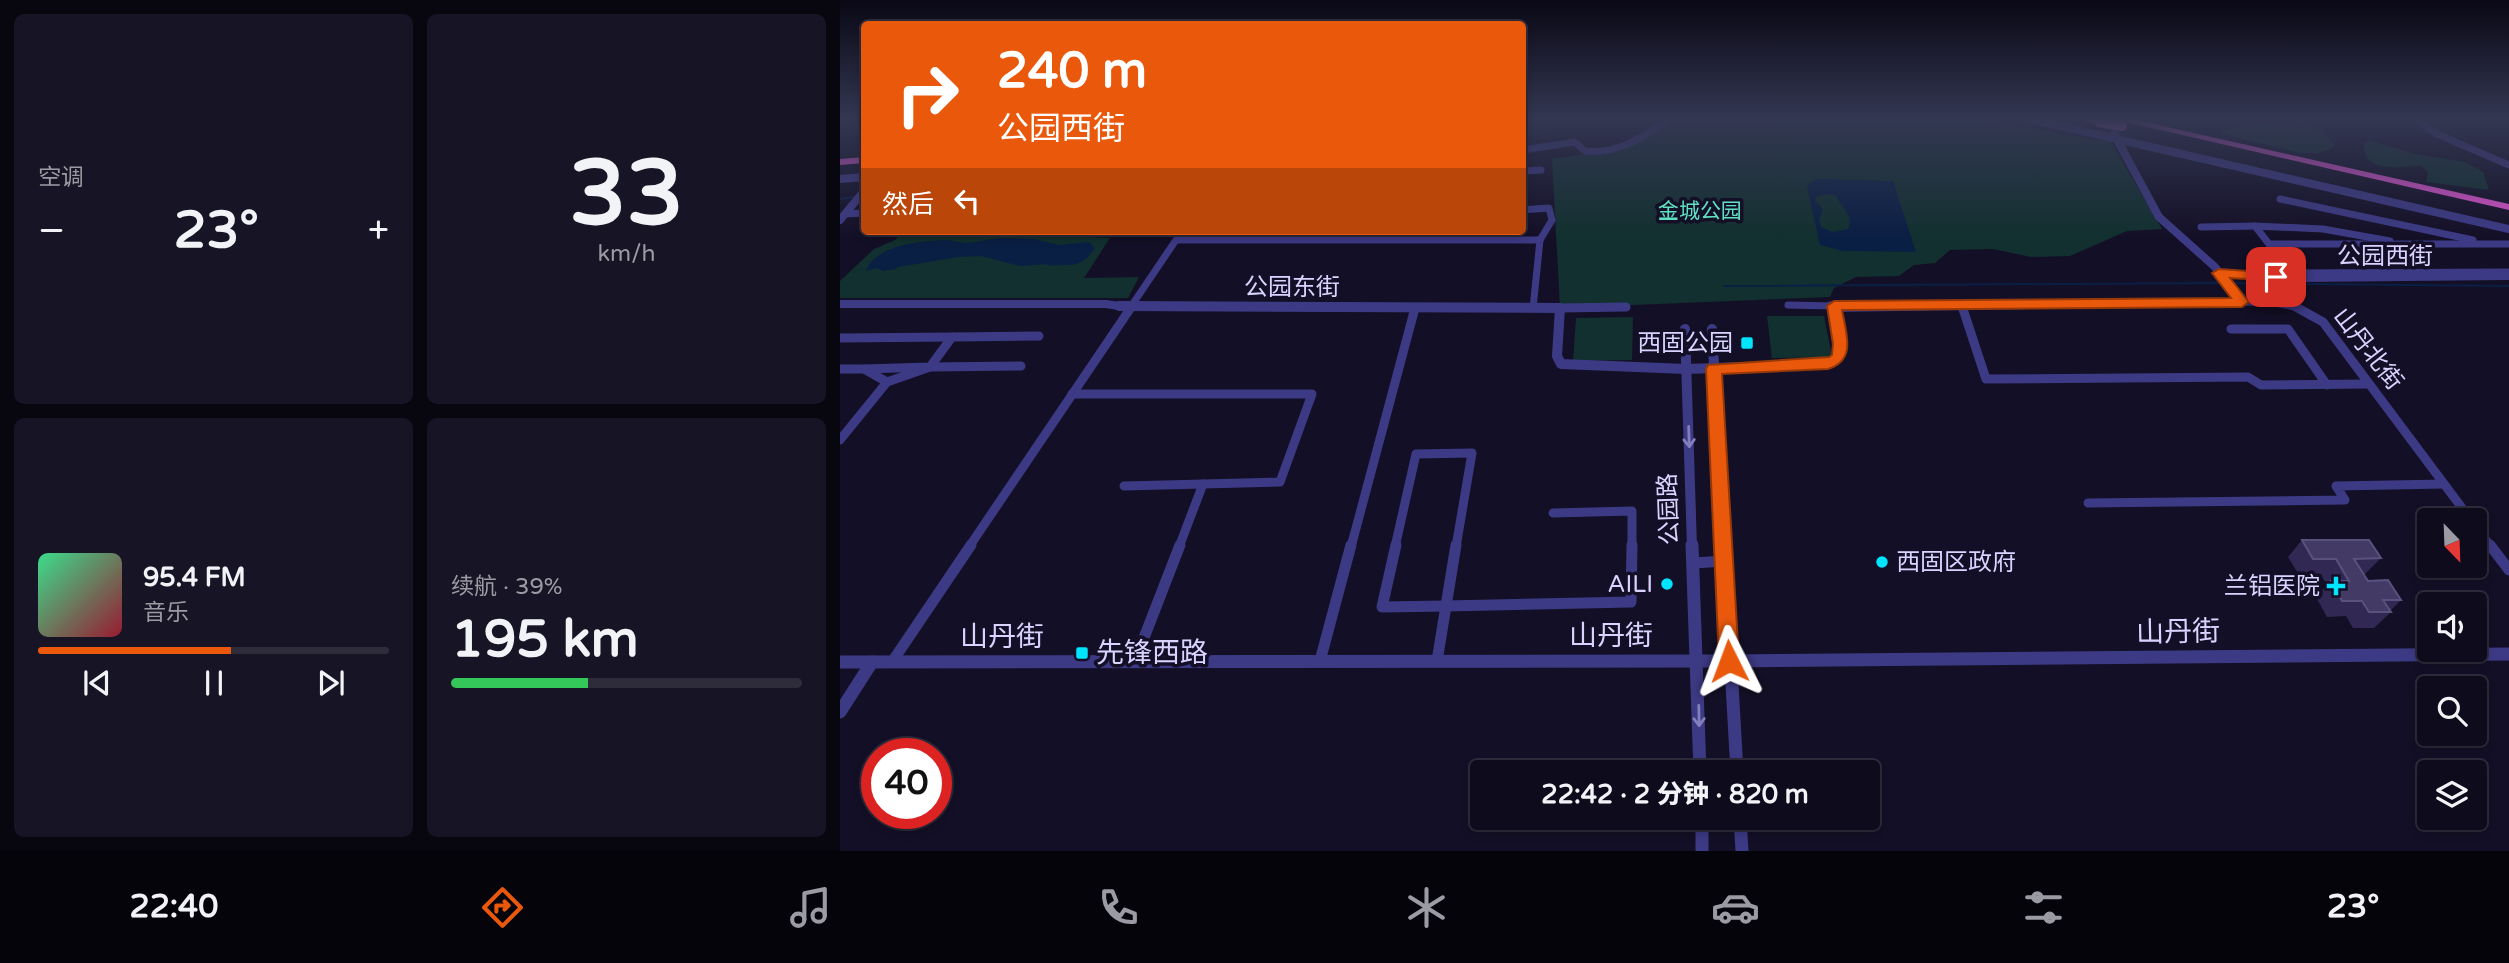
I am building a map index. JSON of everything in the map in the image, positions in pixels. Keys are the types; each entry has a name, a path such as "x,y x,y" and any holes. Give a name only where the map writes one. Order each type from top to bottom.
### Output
{"highway":[{"path":"2276,159 2509,214"},
{"path":"2289,159 2509,207"},
{"path":"840,162 861,160"}],"street":[{"path":"2127,159 2159,217 2219,273 2242,302"},
{"path":"2211,159 2509,229"},
{"path":"1526,171 1541,170"},
{"path":"840,179 861,177"},
{"path":"845,214 861,194"},
{"path":"2280,199 2490,244"},
{"path":"1526,210 1549,208 1552,220 1540,240 1533,308"},
{"path":"2255,226 2290,275"},
{"path":"2201,228 2312,226 2362,233 2402,244"},
{"path":"1205,240 1207,235"},
{"path":"1380,240 1381,235"},
{"path":"892,662 1176,240 1540,240"},
{"path":"2269,244 2509,244"},
{"name":"公园西街","path":"2219,273 2509,274"},
{"path":"1788,305 2242,302"},
{"name":"山丹北街","path":"2242,302 2293,303 2310,311 2323,322 2462,508"},
{"name":"公园东街","path":"840,304 1560,308"},
{"path":"1962,304 1986,379 2248,377 2261,385 2369,384"},
{"path":"1626,307 1560,308 1557,356 1561,364 1714,369 1828,364 1839,357 1841,344 1834,306"},
{"path":"1320,661 1415,308"},
{"name":"公园路","path":"1685,329 1700,760"},
{"path":"1712,329 1736,760"},
{"path":"2231,330 2288,329 2327,385"},
{"path":"840,338 1039,336"},
{"path":"840,440 887,382 930,367 952,337"},
{"path":"840,369 1021,366"},
{"path":"864,369 887,382"},
{"path":"1072,394 1312,394 1280,482 1124,486"},
{"path":"1437,660 1447,606 1472,453 1416,454 1382,607 1447,606 1631,602 1632,511 1553,513"},
{"path":"1135,661 1203,484"},
{"path":"2088,503 2345,500 2336,486 2444,484"},
{"path":"2487,541 2509,570"},
{"path":"1694,563 1724,561"},
{"name":"山丹街","path":"840,662 1729,661 2509,654"},
{"path":"840,712 873,662"},
{"path":"1702,830 1702,851"},
{"path":"1741,830 1742,851"}],"green space":[{"name":"金城公园","path":"1552,159 2121,159 2162,229 2127,231 2070,256 2031,257 1993,249 1950,250 1935,263 1914,265 1899,276 1856,277 1834,288 1830,297 1560,308"},
{"path":"2444,159 2465,162 2483,172 2489,190 2426,182 2428,172 2421,166 2384,167 2370,160"},
{"path":"899,235 1061,235 1110,238 1084,278 1139,277 1128,298 840,298 840,281 874,249 895,240"},
{"path":"1767,316 1824,316 1832,357 1772,358"},
{"path":"1633,317 1632,360 1573,361 1576,318"}],"water":[{"path":"1817,179 1893,181 1916,252 1843,251 1820,245 1807,186","holes":["1836,195 1850,219 1850,224 1848,229 1833,232 1821,227 1819,219 1823,209 1815,201 1817,196"]},
{"path":"1001,238 1034,239 1058,245 1089,242 1095,248 1084,260 1069,265 1020,266 981,256 959,257 883,271 876,268 866,271 879,255 912,243 948,240 967,243"}],"building":[{"path":"2302,540 2369,540 2381,558 2354,559 2368,581 2388,580 2401,600 2383,600 2391,612 2369,612 2362,601 2342,601 2331,581 2349,581 2336,559 2313,559"}],"waterway":[{"path":"840,199 854,197"},
{"path":"1724,286 2217,283 2509,286"}],"place":[{"name":"西固公园","path":"1747,343"},
{"name":"西固区政府","path":"1882,562"},
{"name":"AILI","path":"1667,584"},
{"name":"兰铝医院","path":"2336,586"},
{"name":"先锋西路","path":"1082,653"}],"route":[{"path":"1729,661 1714,369 1828,364 1834,361 1839,357 1841,344 1834,306 2242,302 2219,273 2276,277"}]}
